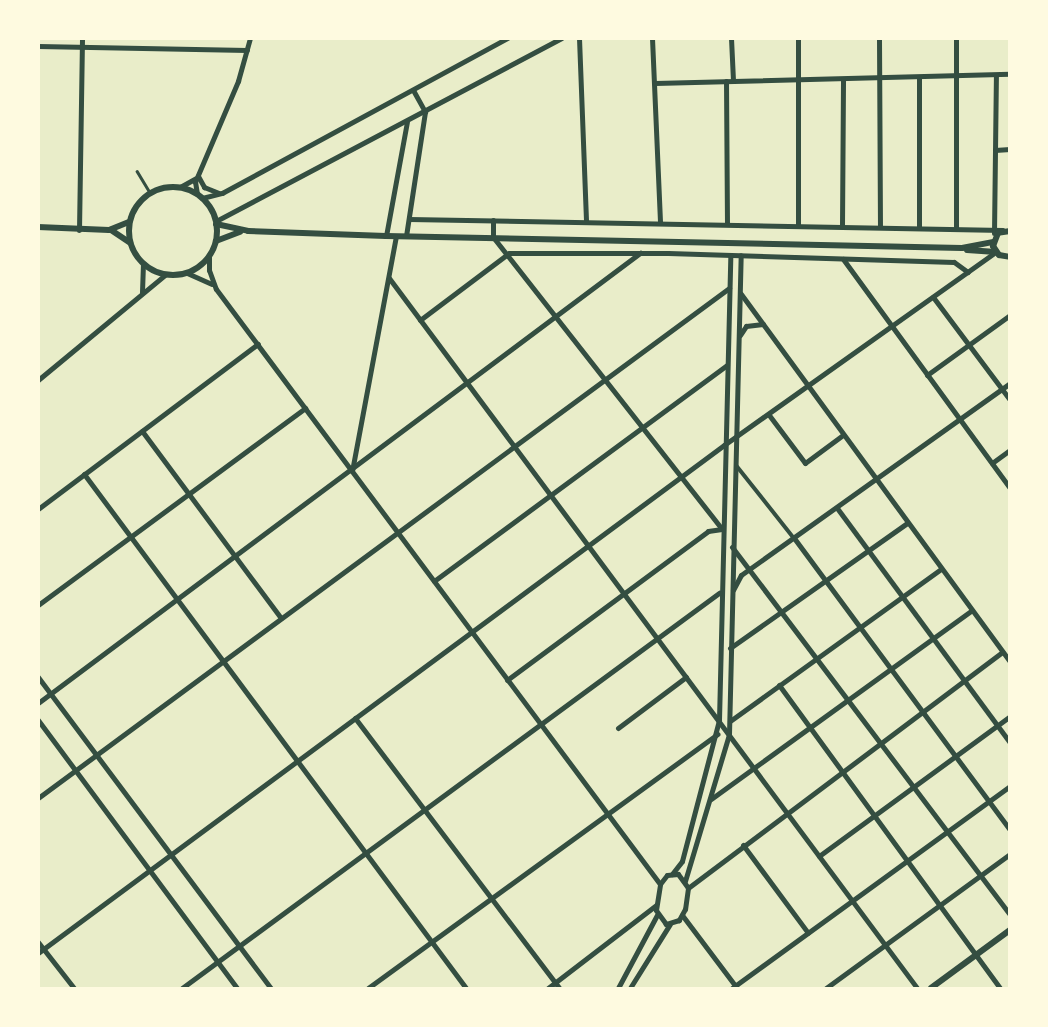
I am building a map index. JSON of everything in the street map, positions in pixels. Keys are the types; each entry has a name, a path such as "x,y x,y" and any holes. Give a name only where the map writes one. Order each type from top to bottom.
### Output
{"street":[{"path":"79,230 82,38"},
{"path":"250,38 198,175 199,196 216,223 216,241 209,256 209,270 216,289 660,884"},
{"path":"180,187 199,196 222,193 508,38"},
{"path":"216,223 562,38"},
{"path":"579,38 586,222"},
{"path":"652,38 660,222"},
{"path":"727,223 732,38"},
{"path":"798,38 798,225"},
{"path":"879,38 880,227"},
{"path":"956,38 956,229"},
{"path":"38,46 247,50"},
{"path":"996,75 993,240 996,253"},
{"path":"655,83 1010,75"},
{"path":"919,77 919,228"},
{"path":"842,226 843,79"},
{"path":"406,236 425,112 414,90"},
{"path":"386,236 407,122"},
{"path":"995,149 1010,149"},
{"path":"38,227 109,230 130,220 150,193 180,187 198,175"},
{"path":"198,175 209,191 222,193"},
{"path":"410,219 1008,230"},
{"path":"130,220 130,243"},
{"path":"493,220 493,237 509,253 722,529"},
{"path":"216,223 248,231 386,236 962,248 1010,257"},
{"path":"109,230 130,243 144,264 166,274 187,273 216,289"},
{"path":"962,248 993,240 1008,230"},
{"path":"216,241 248,231"},
{"path":"352,471 397,236"},
{"path":"420,320 509,253 741,255 954,262 968,272"},
{"path":"38,703 468,385 640,253"},
{"path":"41,951 724,444 769,415 996,253"},
{"path":"618,989 657,915 660,884 682,861 717,734 730,255"},
{"path":"685,881 729,734 741,255"},
{"path":"187,273 209,256"},
{"path":"843,259 1010,488"},
{"path":"141,292 144,264"},
{"path":"38,380 166,274"},
{"path":"388,278 719,718 917,989"},
{"path":"38,798 729,288"},
{"path":"740,293 1010,662"},
{"path":"933,297 1010,400"},
{"path":"927,375 1010,315"},
{"path":"738,340 746,326 763,324"},
{"path":"38,509 258,344"},
{"path":"434,581 727,365"},
{"path":"731,599 735,583 749,570 1010,383"},
{"path":"38,605 305,408"},
{"path":"769,415 805,463 843,435"},
{"path":"142,431 281,618"},
{"path":"992,463 1010,450"},
{"path":"734,464 794,538 1010,830"},
{"path":"84,474 466,989"},
{"path":"837,508 1010,743"},
{"path":"730,648 907,523"},
{"path":"507,680 708,531 722,529"},
{"path":"732,547 1010,915"},
{"path":"730,721 941,569"},
{"path":"182,989 719,593"},
{"path":"710,800 971,610"},
{"path":"688,888 842,771 1005,653"},
{"path":"38,677 271,989"},
{"path":"618,728 686,677"},
{"path":"779,685 1000,989"},
{"path":"819,856 1010,716"},
{"path":"355,718 557,986"},
{"path":"38,720 237,989"},
{"path":"368,989 717,734"},
{"path":"682,915 735,988 1010,786"},
{"path":"743,845 808,933"},
{"path":"826,989 1010,854"},
{"path":"630,989 670,924 682,915 688,888 685,881 672,874"},
{"path":"548,989 557,986 656,905"},
{"path":"657,915 670,924"},
{"path":"931,989 1010,930"},
{"path":"38,942 41,951 74,989"}],"lane":[{"path":"136,171 150,193"}]}
